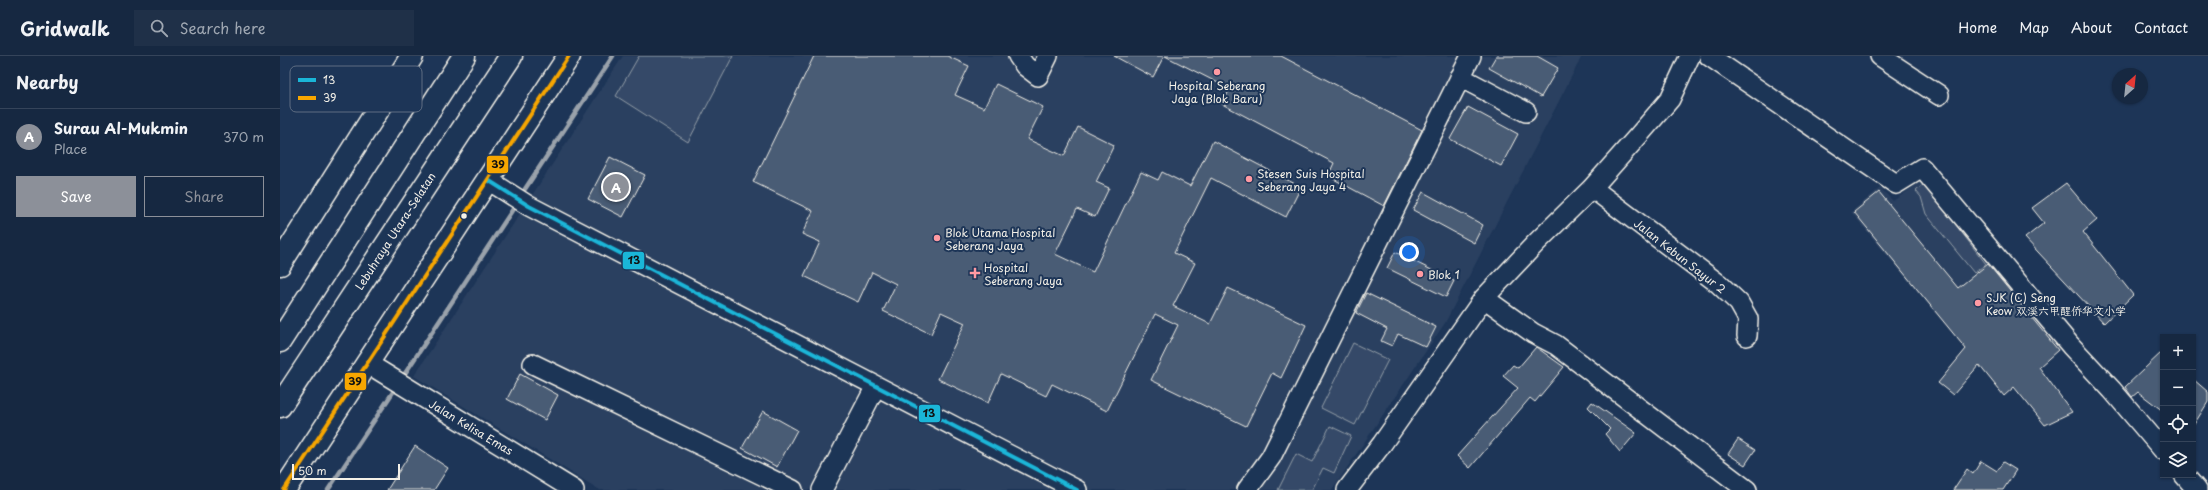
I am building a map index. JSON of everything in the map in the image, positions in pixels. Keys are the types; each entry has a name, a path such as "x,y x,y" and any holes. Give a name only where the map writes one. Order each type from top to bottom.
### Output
{"main road":[{"path":"406,66 412,56"},
{"path":"280,341 464,56"},
{"name":"Lebuhraya Utara–Selatan","path":"280,406 511,56"},
{"path":"284,490 375,368 488,180 569,56"},
{"path":"280,264 376,112"}],"street":[{"path":"1018,56 1025,66 1038,76 1048,56"},
{"path":"1247,490 1271,457 1471,56"},
{"path":"1347,490 1382,444 1484,298 1536,243 1592,188 1670,99 1690,56"},
{"path":"1709,56 1896,184 1922,168 2071,346 2112,390 2160,446"},
{"path":"1880,56 1939,95"},
{"path":"1460,77 1526,112"},
{"path":"488,180 529,206 1077,490"},
{"name":"Jalan Kebun Sayur 2","path":"1592,188 1719,284 1739,303 1748,319 1747,336"},
{"path":"1484,298 1533,333 1556,345 1747,490"},
{"path":"533,364 793,490"},
{"name":"Jalan Kelisa Emas","path":"375,368 574,490"},
{"path":"822,490 876,386"},
{"path":"2187,478 2197,490"}],"shaded area":[{"name":"Hospital Seberang Jaya","path":"623,56 1582,56 1445,323 1332,490 600,490 414,376"},
{"path":"639,56 733,56 688,142 616,96"},
{"name":"SJK (C) Seng Keow 双溪六甲醒侨华文小学","path":"1925,179 2063,347 2004,396 1851,212 1880,188 1893,201"},
{"path":"1924,184 1986,264 1974,273 1926,214 1921,197 1916,191"},
{"path":"1353,343 1388,360 1355,425 1321,408"},
{"path":"1330,426 1351,436 1334,473 1323,468 1312,490 1278,490 1296,454 1312,462"}],"building":[{"name":"Blok Utama Hospital Seberang Jaya","path":"814,56 947,56 969,66 955,95 984,108 996,84 1043,107 1027,139 1064,156 1078,127 1114,145 1096,182 1109,188 1095,217 1077,209 1055,254 1093,272 1141,172 1158,180 1162,172 1190,186 1213,141 1301,187 1286,217 1211,178 1174,253 1195,263 1173,306 1210,324 1228,288 1306,325 1281,378 1272,373 1246,426 1151,380 1178,325 1155,314 1107,411 1052,384 1046,396 1001,374 988,403 938,379 965,323 941,312 931,334 883,311 896,284 872,272 858,302 804,276 820,242 802,234 813,211 753,182"},
{"path":"1114,56 1164,56 1153,77"},
{"path":"1165,56 1281,56 1422,130 1384,206 1328,176 1334,163 1222,104 1230,89"},
{"path":"1496,56 1537,56 1558,68 1541,97 1489,68"},
{"path":"1468,107 1518,134 1501,166 1450,139"},
{"path":"610,157 645,175 623,217 588,199"},
{"path":"2066,183 2097,220 2083,232 2133,295 2104,323 2025,238 2044,223 2032,208"},
{"path":"1423,192 1483,225 1474,243 1413,210"},
{"name":"SJK (C) Seng Keow 双溪六甲醒侨华文小学","path":"1879,192 1958,288 1988,264 2058,350 2039,367 2072,412 2045,425 2014,387 2004,396 1979,365 1953,395 1938,383 1966,349 1854,212"},
{"name":"Blok 1","path":"1395,252 1454,281 1446,297 1387,268"},
{"path":"1366,293 1436,327 1426,347 1398,334 1392,346 1381,341 1387,329 1356,313"},
{"path":"1536,347 1564,367 1535,402 1530,398 1470,468 1457,456 1518,388 1503,376 1513,365 1518,368"},
{"path":"2160,354 2160,409 2138,392 2132,397 2125,387"},
{"path":"520,374 558,395 545,420 507,399"},
{"path":"2196,382 2208,392 2208,402 2196,421"},
{"path":"1592,402 1636,433 1620,452 1605,434 1610,429 1588,407"},
{"path":"763,411 797,430 777,467 742,448"},
{"path":"1738,439 1755,450 1745,465 1728,454"},
{"path":"415,446 448,468 434,490 387,490"},
{"path":"1981,461 1997,471 2003,462 2016,470 2003,490 1953,490 1967,469 1973,474"}],"waterway":[{"path":"525,189 613,56"},
{"path":"402,378 513,209"},
{"path":"328,490 397,386"}],"transit line":[{"name":"39","path":"284,490 569,56"},
{"name":"13","path":"488,180 529,206 1077,490"}],"place":[{"name":"Hospital Seberang Jaya (Blok Baru)","path":"1217,72"},
{"name":"Stesen Suis Hospital Seberang Jaya 4","path":"1249,179"},
{"name":"Surau Al-Mukmin","path":"616,187"},
{"name":"Blok Utama Hospital Seberang Jaya","path":"937,238"},
{"name":"Hospital Seberang Jaya","path":"975,273"},
{"name":"Blok 1","path":"1420,274"},
{"name":"SJK (C) Seng Keow 双溪六甲醒侨华文小学","path":"1978,303"}]}
